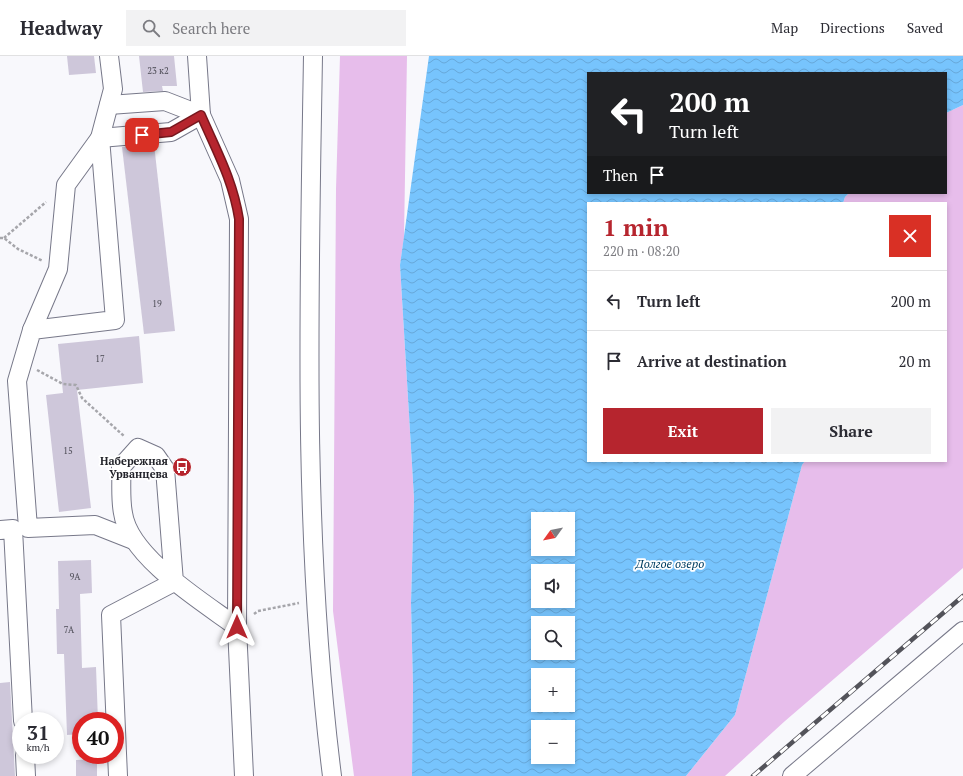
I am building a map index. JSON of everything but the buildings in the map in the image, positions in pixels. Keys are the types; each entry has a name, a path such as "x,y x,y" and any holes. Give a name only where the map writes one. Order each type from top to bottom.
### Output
{"street":[{"path":"32,330 115,320 100,138 113,89 109,56"},
{"path":"197,56 201,115 230,180 239,219 237,627 244,776"},
{"path":"313,56 310,479 324,713 332,776"},
{"path":"109,105 165,101 201,115"},
{"path":"134,540 95,525 28,528 17,382 32,330 58,269 66,185 100,138 171,132 201,115"},
{"path":"180,586 165,469 156,456 138,448 121,467 123,514 134,540 180,586 237,627"},
{"path":"0,530 13,529 23,712"},
{"path":"118,776 111,615 180,586"},
{"path":"792,776 963,631"},
{"path":"25,764 26,776"}],"path":[{"path":"4,238 66,185"},
{"path":"0,238 4,238 18,249 58,269"},
{"path":"22,362 63,384 76,385 82,398 138,448"},
{"path":"258,611 305,602"}],"shaded area":[{"path":"340,56 407,56 404,237 400,265 414,498 411,603 413,687 412,776 354,776 333,611 336,189"},
{"path":"963,105 963,568 785,721 725,776 686,776 735,715 802,465 804,462 947,462 947,202 843,202 848,194 947,194 947,113"}],"water":[{"name":"Долгое озеро","path":"429,56 963,56 963,105 947,113 947,72 587,72 587,194 848,194 843,202 587,202 587,462 804,462 802,465 735,715 686,776 412,776 413,687 411,603 414,498 400,265"}],"railway":[{"path":"753,776 963,596"}],"place":[{"name":"Набережная Урванцева","path":"182,467"}],"route":[{"path":"142,135 171,132 201,115 230,180 236,199 239,219 237,627"}]}
